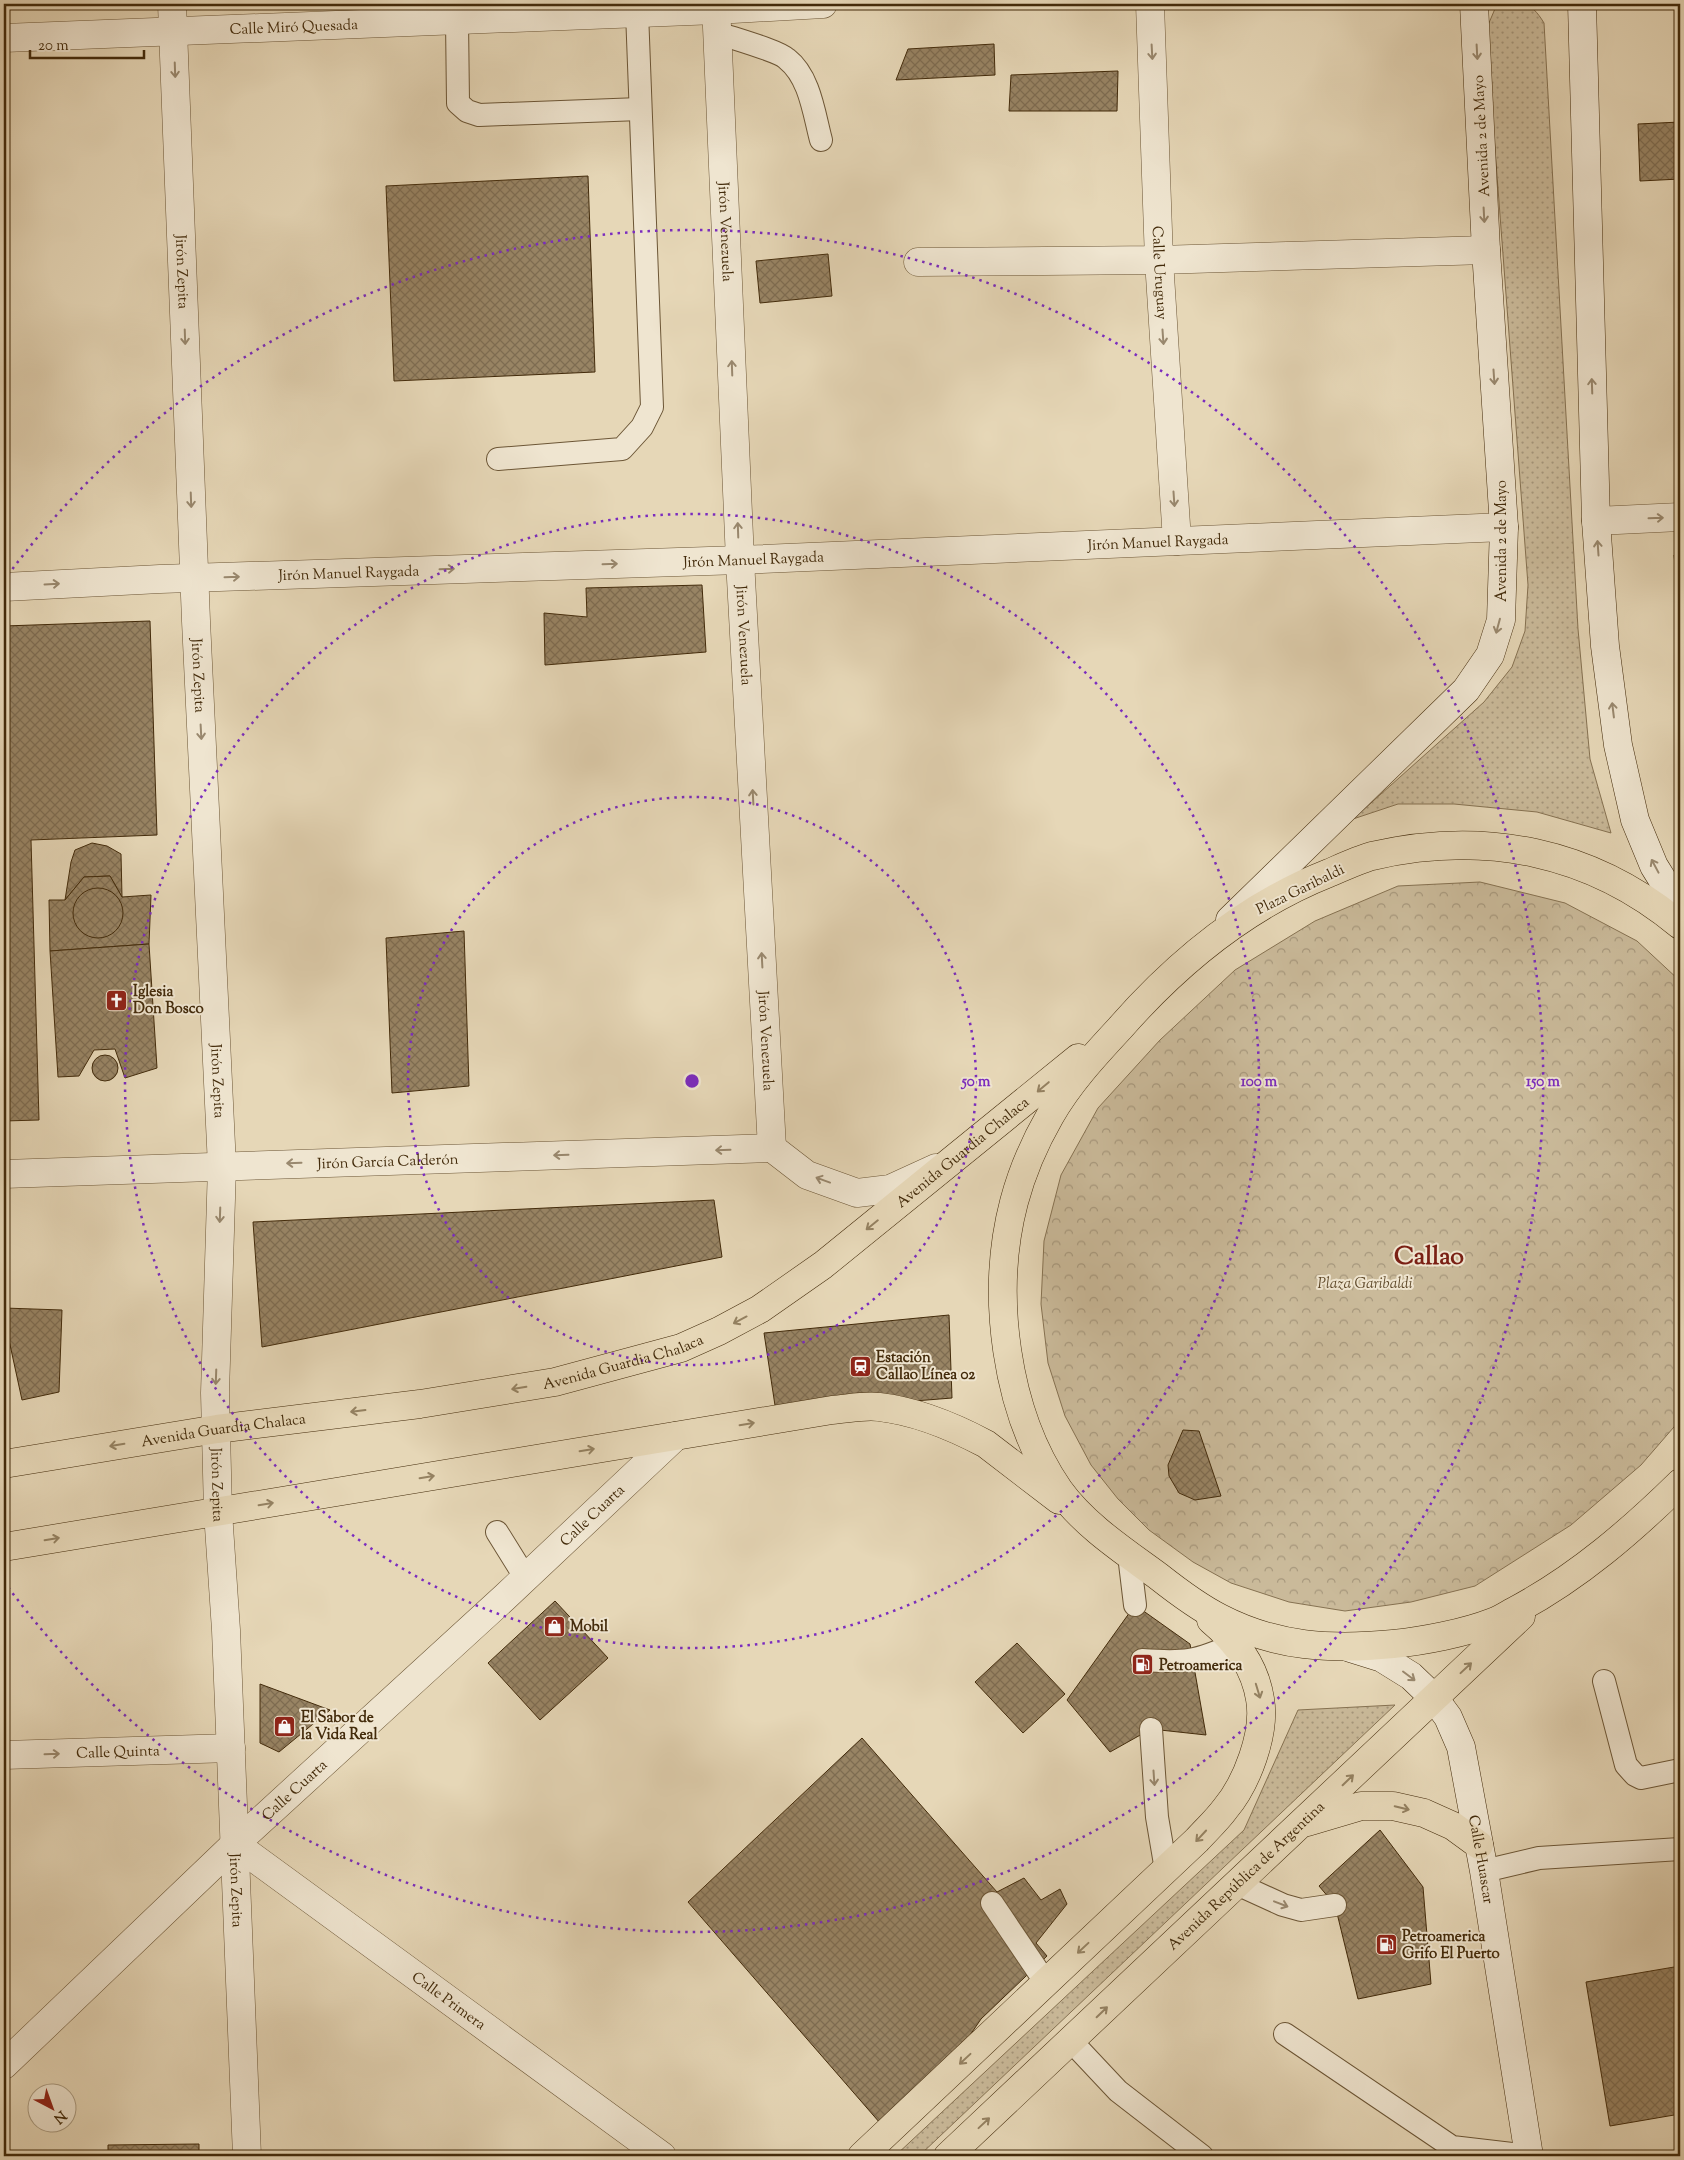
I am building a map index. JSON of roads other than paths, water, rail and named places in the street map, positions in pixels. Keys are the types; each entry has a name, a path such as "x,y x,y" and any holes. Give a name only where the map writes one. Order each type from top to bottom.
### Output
{"main road":[{"name":"Plaza Garibaldi","path":"1680,925 1662,910 1615,882 1568,861 1514,848 1469,844 1418,848 1368,857 1317,878 1248,915 1194,954 1134,1011 1076,1076 1051,1113 1030,1155 1014,1201 1005,1250 1004,1298 1006,1344 1015,1389 1033,1444 1060,1492 1092,1525 1173,1588 1218,1618 1262,1636 1303,1646 1350,1648 1422,1641 1493,1622 1542,1596 1602,1554 1680,1483"},
{"name":"Avenida Guardia Chalaca","path":"4,1464 217,1429 420,1404 555,1382 681,1348 719,1331 760,1309 823,1265 1134,1011"},
{"path":"4,1547 832,1410 878,1407 936,1421 986,1444 1092,1525"},
{"path":"862,2156 1166,1870 1226,1808 1246,1775 1255,1749 1260,1726 1260,1700 1250,1668 1235,1644 1216,1624 1173,1588"},
{"name":"Avenida República de Argentina","path":"949,2156 1542,1596"},
{"path":"1303,1823 1361,1806 1393,1806 1424,1813 1453,1826 1481,1858"}],"street":[{"name":"Jirón Zepita","path":"172,4 194,578 222,1166 216,1393 218,1512 231,1748 247,2156"},
{"name":"Calle Miró Quesada","path":"4,38 636,12 717,16 823,4"},
{"name":"Calle Uruguay","path":"1150,4 1159,260 1176,541"},
{"name":"Avenida 2 de Mayo","path":"1194,954 1466,690 1490,655 1501,620 1504,527 1486,250 1474,4"},
{"path":"1582,4 1596,521 1605,646 1618,745 1635,820 1654,866 1680,908"},
{"name":"Jirón Venezuela","path":"717,16 740,560 772,1148"},
{"path":"918,262 1159,260 1486,250"},
{"path":"1596,521 1680,517"},
{"name":"Jirón Manuel Raygada","path":"4,587 194,578 740,560 1504,527"},
{"path":"772,1148 807,1175 857,1193 890,1189 951,1162"},
{"name":"Jirón García Calderón","path":"4,1174 772,1148"},
{"name":"Calle Cuarta","path":"4,2065 235,1844 526,1577 676,1436"},
{"name":"Calle Huascar","path":"1350,1648 1382,1658 1410,1676 1434,1698 1448,1717 1461,1747 1481,1858 1529,2156"},
{"name":"Calle Quinta","path":"4,1755 231,1748"},
{"name":"Calle Primera","path":"235,1844 662,2156"}],"lane":[{"path":"498,459 622,449 642,427 652,407 636,12"},
{"path":"717,16 786,57 795,66 807,89 821,140"},
{"path":"457,20 458,103 467,111 479,115 640,109"},
{"path":"497,1532 526,1577"},
{"path":"1129,1555 1135,1605"},
{"path":"1142,1660 1179,1663 1196,1660 1235,1644"},
{"path":"1604,1681 1626,1765 1635,1775 1641,1778 1680,1770"},
{"path":"1150,1729 1157,1817 1166,1870"},
{"path":"1481,1858 1539,1858 1680,1849"},
{"path":"1237,1884 1283,1905 1301,1910 1335,1905"},
{"path":"992,1903 1046,1983"},
{"path":"1285,2034 1452,2147 1529,2156"},
{"path":"1071,2042 1118,2091 1202,2156"}],"place":[{"name":"Iglesia Don Bosco","path":"117,1000"},
{"name":"Estación Callao Línea 02","path":"860,1366"},
{"name":"Mobil","path":"554,1626"},
{"name":"Petroamerica","path":"1143,1665"},
{"name":"El Sabor de la Vida Real","path":"285,1726"},
{"name":"Petroamerica Grifo El Puerto","path":"1386,1945"}],"district":[{"name":"Callao","path":"1429,1255"}]}
